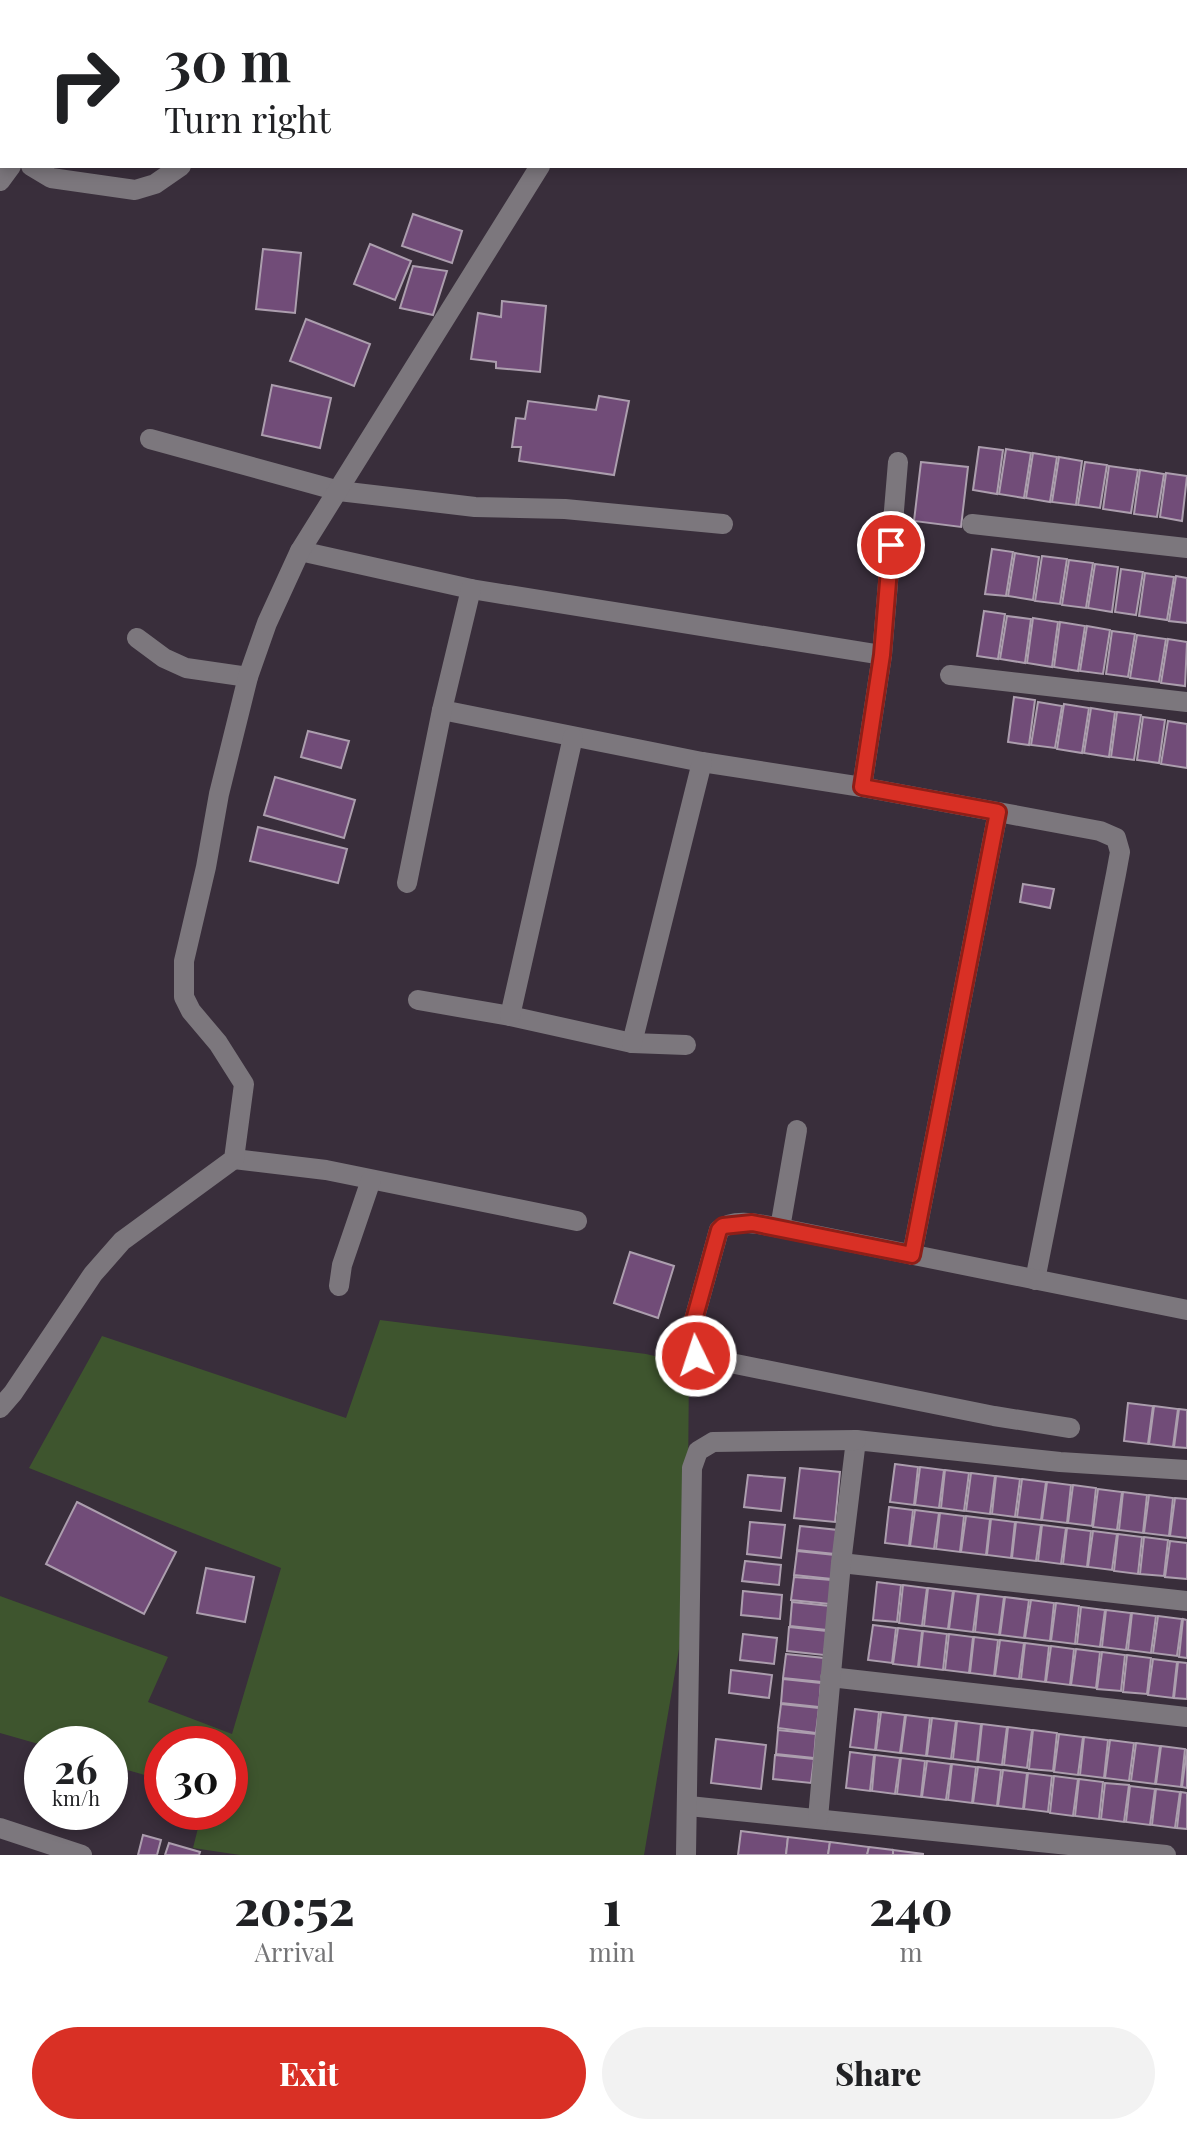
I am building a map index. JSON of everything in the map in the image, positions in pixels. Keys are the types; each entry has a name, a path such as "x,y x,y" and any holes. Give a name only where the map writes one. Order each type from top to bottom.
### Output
{"street":[{"path":"34,168 51,178 135,190 155,184 178,168"},
{"path":"234,1159 244,1084 184,997 184,961 219,794 248,677 267,623 300,551 539,168"},
{"path":"150,439 339,491 475,507 565,509 723,524"},
{"path":"862,787 882,655 898,462"},
{"path":"972,524 1187,548"},
{"path":"300,551 471,589 882,655"},
{"path":"407,883 442,710 471,589"},
{"path":"137,638 164,658 186,668 248,677"},
{"path":"950,675 1187,702"},
{"path":"442,710 702,762 862,787 1100,831 1116,838 1120,852 1035,1280"},
{"path":"510,1016 573,737"},
{"path":"632,1043 702,762"},
{"path":"912,1255 998,812"},
{"path":"418,1000 510,1016 632,1043 686,1045"},
{"path":"780,1228 797,1130"},
{"path":"0,1408 93,1274 122,1241 234,1159 326,1170 577,1221"},
{"path":"339,1286 342,1265 371,1180"},
{"path":"1070,1428 994,1416 696,1356 688,1349 689,1338 719,1230 723,1226 740,1223 780,1228 1187,1310"},
{"path":"686,1855 692,1468 698,1451 713,1442 856,1440 1060,1462 1187,1470"},
{"path":"818,1818 841,1563 856,1440"},
{"path":"841,1563 1187,1601"},
{"path":"830,1677 1187,1717"},
{"path":"689,1806 1166,1855"},
{"path":"0,1828 82,1855"}],"green space":[{"path":"380,1320 646,1354 689,1364 687,1602 644,1855 240,1855 193,1848 198,1830 248,1830 248,1726 234,1726 281,1568 29,1468 102,1336 346,1418"},
{"path":"0,1596 168,1657 148,1702 211,1726 144,1726 144,1775 128,1770 128,1726 24,1726 24,1740 0,1733"}],"building":[{"path":"413,214 462,231 452,263 402,246"},
{"path":"370,244 411,261 395,300 354,284"},
{"path":"263,249 301,253 295,313 256,309"},
{"path":"413,266 447,271 433,315 400,308"},
{"path":"502,301 546,306 540,372 496,368 496,362 471,359 478,313 501,317"},
{"path":"306,319 370,344 354,386 290,361"},
{"path":"272,385 331,398 320,448 262,435"},
{"path":"599,396 629,401 614,475 519,461 521,447 512,447 516,418 525,419 528,401 596,410"},
{"path":"979,447 1003,450 997,494 973,490"},
{"path":"1006,449 1031,453 1024,498 999,494"},
{"path":"1033,453 1057,457 1050,502 1026,498"},
{"path":"1059,457 1082,461 1076,505 1052,502"},
{"path":"921,462 968,467 961,527 914,521"},
{"path":"1085,462 1107,465 1100,508 1078,505"},
{"path":"1109,466 1138,470 1131,513 1103,509"},
{"path":"1140,470 1164,474 1157,517 1134,514"},
{"path":"1166,473 1187,476 1182,521 1160,517"},
{"path":"992,549 1013,552 1006,596 985,594"},
{"path":"1015,553 1039,557 1033,600 1008,596"},
{"path":"1042,556 1067,559 1060,604 1035,601"},
{"path":"1069,560 1093,563 1086,608 1062,605"},
{"path":"1095,564 1118,567 1112,612 1088,608"},
{"path":"1121,569 1143,572 1136,615 1115,612"},
{"path":"1145,573 1174,577 1167,620 1139,616"},
{"path":"1176,576 1187,578 1187,623 1169,621"},
{"path":"984,611 1005,614 998,659 977,656"},
{"path":"1007,616 1031,619 1025,663 1000,659"},
{"path":"1033,618 1058,622 1052,667 1027,663"},
{"path":"1060,622 1085,626 1078,671 1054,667"},
{"path":"1087,626 1110,630 1103,674 1080,671"},
{"path":"1112,631 1135,634 1128,677 1106,674"},
{"path":"1137,635 1166,639 1159,682 1130,678"},
{"path":"1168,639 1187,642 1185,686 1161,683"},
{"path":"1014,697 1035,700 1029,745 1008,742"},
{"path":"1038,702 1062,706 1055,748 1031,745"},
{"path":"1064,704 1089,708 1082,753 1057,749"},
{"path":"1091,708 1115,712 1109,757 1084,753"},
{"path":"1117,712 1141,715 1134,760 1111,757"},
{"path":"1143,717 1165,720 1159,763 1137,760"},
{"path":"1168,721 1187,724 1187,768 1161,764"},
{"path":"308,731 349,741 341,768 301,757"},
{"path":"275,777 355,800 344,838 264,815"},
{"path":"258,827 347,849 338,883 250,861"},
{"path":"1023,884 1054,889 1050,908 1020,902"},
{"path":"630,1252 674,1266 658,1318 614,1303"},
{"path":"1128,1403 1153,1406 1148,1444 1124,1441"},
{"path":"1154,1406 1178,1409 1173,1447 1149,1444"},
{"path":"1179,1409 1187,1410 1187,1448 1174,1447"},
{"path":"895,1464 918,1467 914,1505 890,1502"},
{"path":"920,1467 944,1470 939,1508 915,1505"},
{"path":"800,1468 840,1472 835,1522 794,1518"},
{"path":"945,1470 969,1473 964,1511 941,1508"},
{"path":"971,1473 995,1476 990,1514 966,1511"},
{"path":"748,1475 785,1478 781,1511 744,1507"},
{"path":"996,1476 1020,1479 1015,1517 992,1514"},
{"path":"1022,1479 1046,1482 1041,1520 1017,1517"},
{"path":"1047,1482 1071,1485 1067,1523 1042,1520"},
{"path":"1073,1485 1096,1488 1092,1526 1068,1523"},
{"path":"1098,1489 1122,1492 1117,1530 1093,1527"},
{"path":"1123,1492 1147,1495 1143,1533 1119,1530"},
{"path":"1149,1495 1173,1498 1169,1536 1144,1533"},
{"path":"1175,1498 1187,1499 1187,1538 1170,1536"},
{"path":"77,1502 176,1552 144,1614 46,1564"},
{"path":"889,1507 913,1510 909,1546 885,1543"},
{"path":"915,1510 939,1513 934,1549 910,1546"},
{"path":"940,1513 964,1516 960,1552 936,1549"},
{"path":"966,1516 990,1519 986,1555 961,1552"},
{"path":"991,1519 1015,1522 1011,1558 987,1555"},
{"path":"750,1522 785,1525 781,1558 747,1554"},
{"path":"1016,1522 1041,1525 1036,1561 1012,1558"},
{"path":"1042,1525 1066,1528 1061,1564 1038,1561"},
{"path":"800,1526 838,1530 835,1554 797,1550"},
{"path":"1067,1528 1091,1531 1087,1567 1063,1564"},
{"path":"1093,1531 1117,1534 1112,1570 1088,1567"},
{"path":"1118,1534 1142,1537 1138,1574 1114,1571"},
{"path":"1144,1537 1168,1540 1164,1576 1140,1574"},
{"path":"1170,1541 1187,1543 1187,1579 1165,1577"},
{"path":"797,1551 835,1555 832,1579 794,1575"},
{"path":"745,1561 781,1565 779,1585 742,1581"},
{"path":"206,1568 254,1577 245,1622 197,1613"},
{"path":"794,1577 832,1580 830,1604 791,1600"},
{"path":"877,1582 901,1585 897,1622 873,1620"},
{"path":"903,1585 927,1588 922,1626 899,1623"},
{"path":"928,1588 953,1591 948,1629 924,1626"},
{"path":"743,1591 782,1595 780,1619 741,1615"},
{"path":"954,1591 978,1594 973,1632 949,1629"},
{"path":"979,1594 1004,1597 999,1635 975,1632"},
{"path":"1005,1597 1029,1600 1024,1638 1000,1635"},
{"path":"1031,1600 1054,1603 1050,1641 1025,1638"},
{"path":"792,1602 830,1606 827,1630 790,1626"},
{"path":"1056,1603 1079,1606 1075,1644 1051,1641"},
{"path":"1081,1607 1105,1610 1100,1647 1077,1644"},
{"path":"1106,1610 1131,1613 1126,1650 1102,1647"},
{"path":"1132,1613 1156,1616 1151,1653 1128,1650"},
{"path":"1158,1616 1182,1619 1177,1656 1153,1653"},
{"path":"1183,1619 1187,1620 1187,1658 1179,1657"},
{"path":"873,1625 896,1628 892,1663 868,1660"},
{"path":"789,1627 827,1631 824,1655 787,1651"},
{"path":"898,1628 922,1631 918,1667 893,1664"},
{"path":"923,1631 947,1634 943,1670 919,1667"},
{"path":"743,1634 777,1638 774,1664 740,1660"},
{"path":"949,1634 973,1637 969,1673 945,1670"},
{"path":"974,1637 998,1640 994,1676 970,1673"},
{"path":"1000,1640 1024,1643 1019,1679 995,1676"},
{"path":"1025,1643 1049,1646 1045,1682 1021,1679"},
{"path":"1051,1646 1074,1649 1070,1685 1046,1682"},
{"path":"1076,1649 1100,1652 1096,1688 1071,1685"},
{"path":"1102,1652 1125,1655 1121,1691 1097,1689"},
{"path":"786,1654 824,1658 822,1682 783,1678"},
{"path":"1127,1655 1151,1658 1147,1694 1123,1692"},
{"path":"1153,1659 1177,1662 1173,1698 1148,1695"},
{"path":"1178,1662 1187,1663 1187,1699 1174,1698"},
{"path":"731,1670 772,1675 769,1698 729,1693"},
{"path":"783,1679 821,1683 819,1707 781,1703"},
{"path":"781,1704 819,1708 816,1733 778,1728"},
{"path":"855,1709 879,1712 875,1750 850,1747"},
{"path":"881,1712 905,1715 900,1753 876,1750"},
{"path":"906,1715 930,1718 926,1756 901,1753"},
{"path":"932,1718 956,1721 951,1759 927,1756"},
{"path":"957,1721 981,1724 977,1762 953,1759"},
{"path":"982,1724 1007,1727 1002,1765 978,1762"},
{"path":"1008,1727 1032,1730 1027,1768 1004,1765"},
{"path":"778,1730 816,1734 814,1758 776,1754"},
{"path":"1033,1730 1057,1733 1053,1771 1029,1769"},
{"path":"1059,1734 1083,1737 1078,1775 1054,1772"},
{"path":"1084,1737 1108,1740 1104,1778 1080,1775"},
{"path":"716,1739 766,1745 761,1789 711,1783"},
{"path":"1110,1740 1134,1743 1129,1781 1105,1778"},
{"path":"1136,1743 1160,1746 1155,1784 1131,1781"},
{"path":"1161,1746 1185,1749 1181,1787 1156,1784"},
{"path":"1187,1749 1187,1788 1182,1787"},
{"path":"850,1752 874,1755 870,1791 846,1788"},
{"path":"775,1755 814,1759 811,1783 773,1779"},
{"path":"875,1755 900,1758 895,1794 872,1791"},
{"path":"901,1758 925,1761 921,1797 897,1794"},
{"path":"927,1761 951,1764 946,1800 922,1797"},
{"path":"952,1764 976,1767 972,1803 948,1800"},
{"path":"978,1767 1001,1770 997,1806 973,1803"},
{"path":"1003,1770 1027,1773 1023,1809 998,1806"},
{"path":"1028,1773 1052,1776 1048,1812 1024,1809"},
{"path":"1054,1776 1078,1779 1073,1816 1050,1813"},
{"path":"1079,1779 1103,1782 1099,1819 1075,1816"},
{"path":"1105,1783 1129,1785 1124,1822 1101,1819"},
{"path":"1130,1786 1155,1789 1150,1825 1126,1822"},
{"path":"1156,1789 1180,1792 1175,1828 1152,1825"},
{"path":"1181,1792 1187,1793 1187,1829 1177,1828"},
{"path":"741,1831 788,1837 786,1855 738,1855"},
{"path":"143,1835 161,1840 157,1855 138,1855"},
{"path":"788,1837 830,1842 828,1855 786,1855"},
{"path":"830,1842 869,1847 867,1855 828,1855"},
{"path":"169,1843 200,1852 199,1855 165,1855"},
{"path":"869,1847 893,1850 893,1855 867,1855"},
{"path":"893,1850 923,1854 923,1855 893,1855"}],"route":[{"path":"696,1356 688,1349 689,1338 719,1230 723,1226 752,1223 912,1255 998,812 862,787 882,655 891,545"}]}
